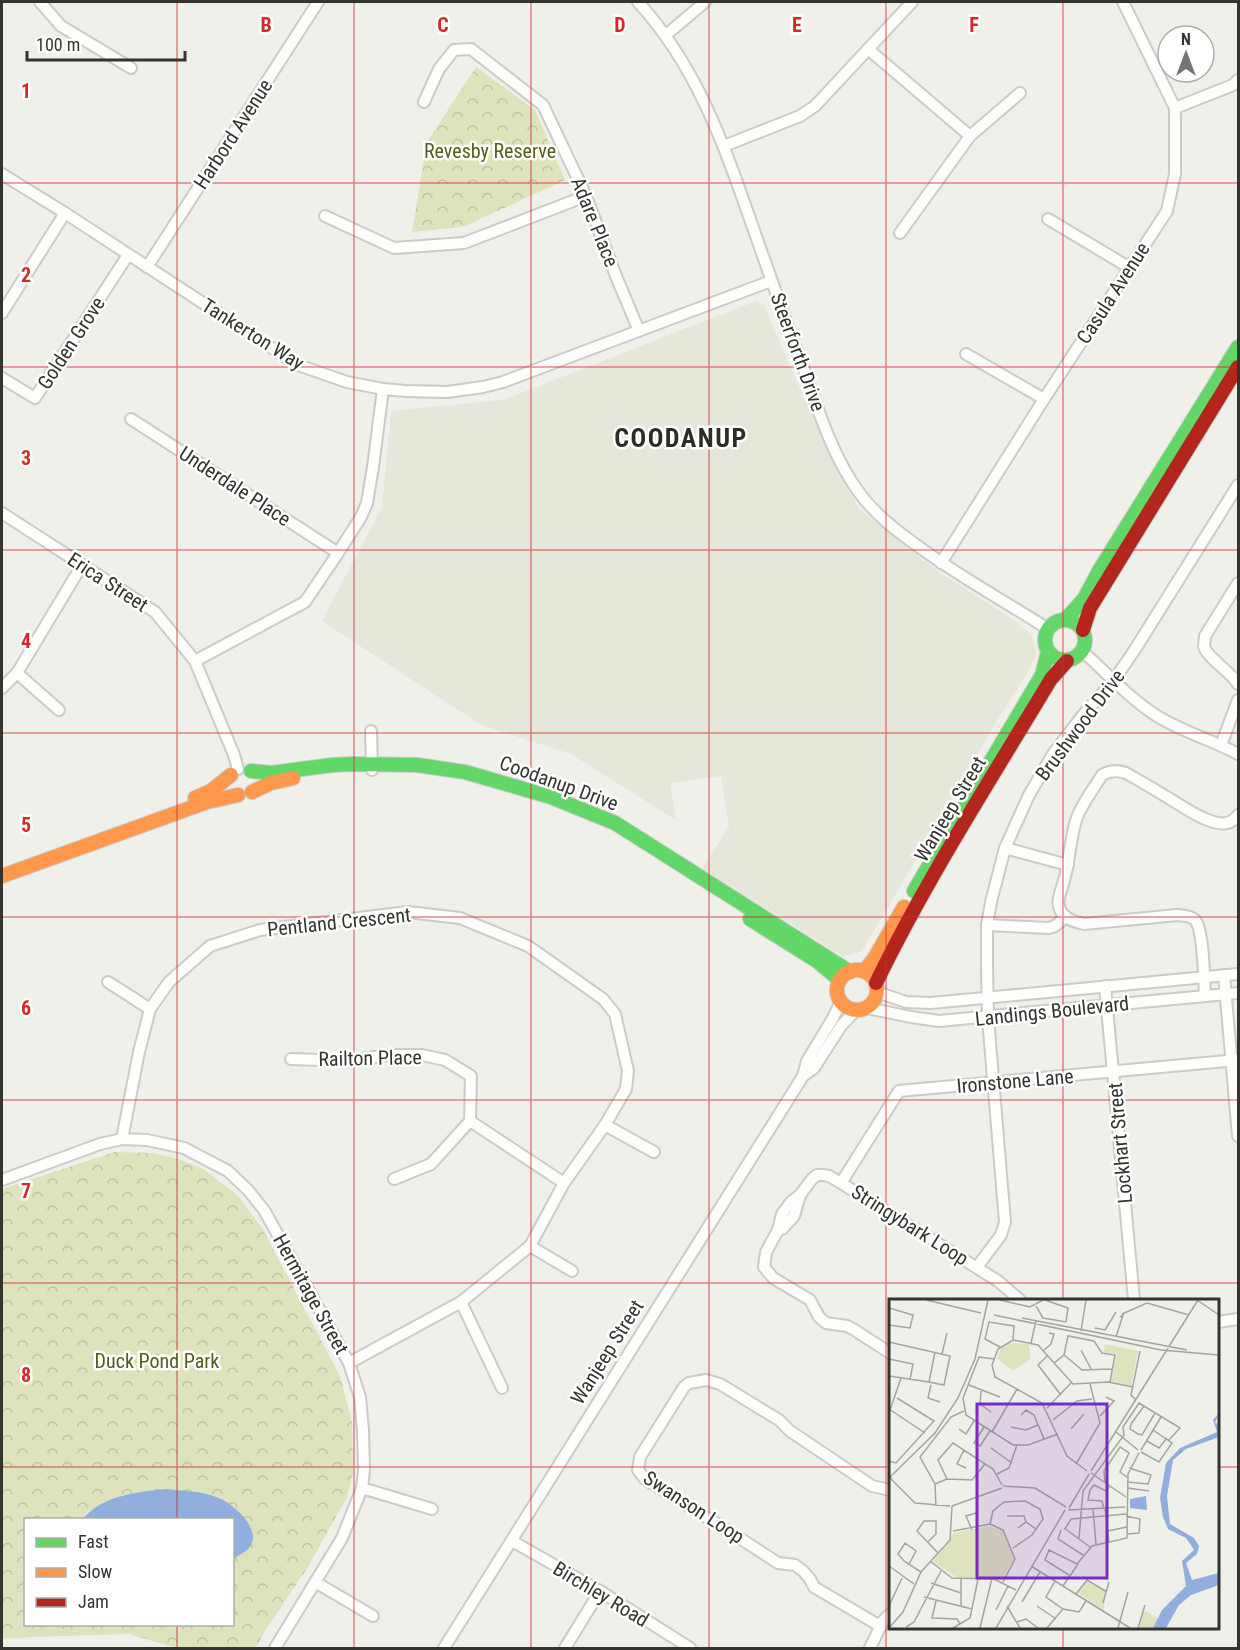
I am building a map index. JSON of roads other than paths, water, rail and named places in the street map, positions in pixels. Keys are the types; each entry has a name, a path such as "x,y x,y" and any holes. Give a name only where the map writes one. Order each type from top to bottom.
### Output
{"main road":[{"path":"1065,620 1076,623 1083,630 1086,642 1078,657 1067,661 1056,659 1048,652 1045,640 1048,629 1053,624 1065,620 1084,599 1099,571 1239,347"},
{"path":"1083,630 1090,608 1239,367"},
{"name":"Wanjeep Street","path":"851,974 874,959 1042,675 1048,652"},
{"name":"Wanjeep Street","path":"877,987 892,947 913,909 1051,680 1067,661"},
{"name":"Coodanup Drive","path":"240,772 271,773 332,765 372,767 429,773 474,781 540,800 601,825 817,961 851,974"},
{"name":"Coodanup Drive","path":"252,792 271,783 287,779 372,767"},
{"path":"2,876 222,797 244,796 255,788 256,779 240,772"},
{"path":"238,795 232,791 228,783 240,772"},
{"path":"2,868 201,796 240,772"},
{"path":"851,974 873,978 877,987 876,998 862,1009 850,1009 841,1001 837,991 851,974"}],"street":[{"path":"40,2 61,26 131,68"},
{"name":"Harbord Avenue","path":"147,267 318,2"},
{"name":"Steerforth Drive","path":"638,2 666,35 692,78 724,146 829,436 858,490 875,511 899,533 941,563 1048,629"},
{"path":"666,35 705,2"},
{"path":"724,146 800,116 815,106 912,2"},
{"name":"Casula Avenue","path":"941,563 1044,399 1167,211 1175,174 1175,108 1124,2"},
{"name":"Adare Place","path":"424,102 439,69 454,50 471,48 543,105 586,196 639,331"},
{"path":"868,49 970,135"},
{"path":"1175,108 1233,85 1239,80"},
{"path":"900,233 970,135 1020,93"},
{"name":"Tankerton Way","path":"2,174 298,364 347,382 383,389 447,392 503,382 771,281"},
{"path":"325,216 394,248 464,243 586,196"},
{"path":"2,313 65,213"},
{"path":"1048,219 1130,268"},
{"name":"Golden Grove","path":"2,378 35,398 128,255"},
{"path":"966,354 1044,399"},
{"path":"195,661 305,602 361,517 367,503 383,389"},
{"name":"Underdale Place","path":"131,419 338,553"},
{"name":"Brushwood Drive","path":"976,1267 1001,1235 1005,1222 988,1018 987,925 1005,848 1029,795 1053,754 1114,680 1239,485"},
{"name":"Erica Street","path":"2,513 155,612 195,661 240,772"},
{"path":"2,688 17,673 82,565"},
{"path":"1239,583 1205,636 1204,646 1208,655 1239,684"},
{"path":"1082,652 1139,703 1156,715 1179,728 1239,753"},
{"path":"17,673 59,710"},
{"path":"1221,745 1239,700"},
{"path":"371,731 372,767"},
{"path":"1205,996 1200,931 1194,919 1177,915 1084,924 1066,917 1058,905 1059,898 1077,817 1102,775 1107,772 1119,770 1126,773 1193,813 1218,823 1231,822 1239,815"},
{"path":"1005,848 1068,865"},
{"name":"Pentland Crescent","path":"122,1139 150,1009 169,982 210,946 260,930 408,912 460,918 528,946 603,999 615,1014 628,1071 626,1089 605,1125 564,1183 530,1246 461,1302 349,1363"},
{"path":"987,925 1049,928 1066,917"},
{"name":"Landings Boulevard","path":"877,987 906,1002 931,1003 1239,974"},
{"path":"1224,975 1235,1061 1239,1136"},
{"path":"108,982 150,1009"},
{"name":"Lockhart Street","path":"1105,986 1134,1299"},
{"name":"Landings Boulevard","path":"862,1009 939,1021 1239,993"},
{"name":"Wanjeep Street","path":"444,1648 803,1076 807,1061 841,1001"},
{"name":"Wanjeep Street","path":"803,1076 814,1068 841,1026 862,1009"},
{"name":"Railton Place","path":"291,1059 351,1060 406,1054 445,1060 471,1076 470,1121"},
{"name":"Ironstone Lane","path":"841,1183 899,1091 1235,1061"},
{"path":"394,1179 431,1164 470,1121 564,1183"},
{"path":"605,1125 654,1152"},
{"name":"Hermitage Street","path":"2,1180 100,1144 122,1139 147,1140 184,1148 228,1171 248,1190 264,1210 349,1363 360,1397 364,1470 362,1488 342,1538 274,1648"},
{"name":"Stringybark Loop","path":"889,1352 847,1326 826,1323 819,1317 810,1300 773,1278 764,1267 766,1252 778,1230 782,1214 817,1175 829,1176 841,1183 998,1281 1019,1299"},
{"path":"530,1246 572,1271"},
{"path":"461,1302 502,1388"},
{"path":"1219,1322 1239,1319"},
{"name":"Swanson Loop","path":"880,1626 814,1587 810,1579 795,1565 778,1563 645,1479 638,1470 640,1457 684,1387 689,1383 705,1380 720,1384 779,1420 790,1431 873,1485 889,1489"},
{"path":"362,1488 432,1509"},
{"name":"Birchley Road","path":"512,1541 690,1648"},
{"path":"315,1582 373,1616"},
{"path":"565,1648 600,1592"},
{"path":"870,1648 880,1626 889,1616"}],"water":[{"path":"167,1489 207,1494 219,1498 246,1519 253,1535 252,1542 248,1549 234,1558 234,1518 84,1518 100,1505 133,1493"}],"district":[{"name":"COODANUP","path":"681,438"}],"park label":[{"name":"Revesby Reserve","path":"490,151"},
{"name":"Duck Pond Park","path":"157,1361"}]}
